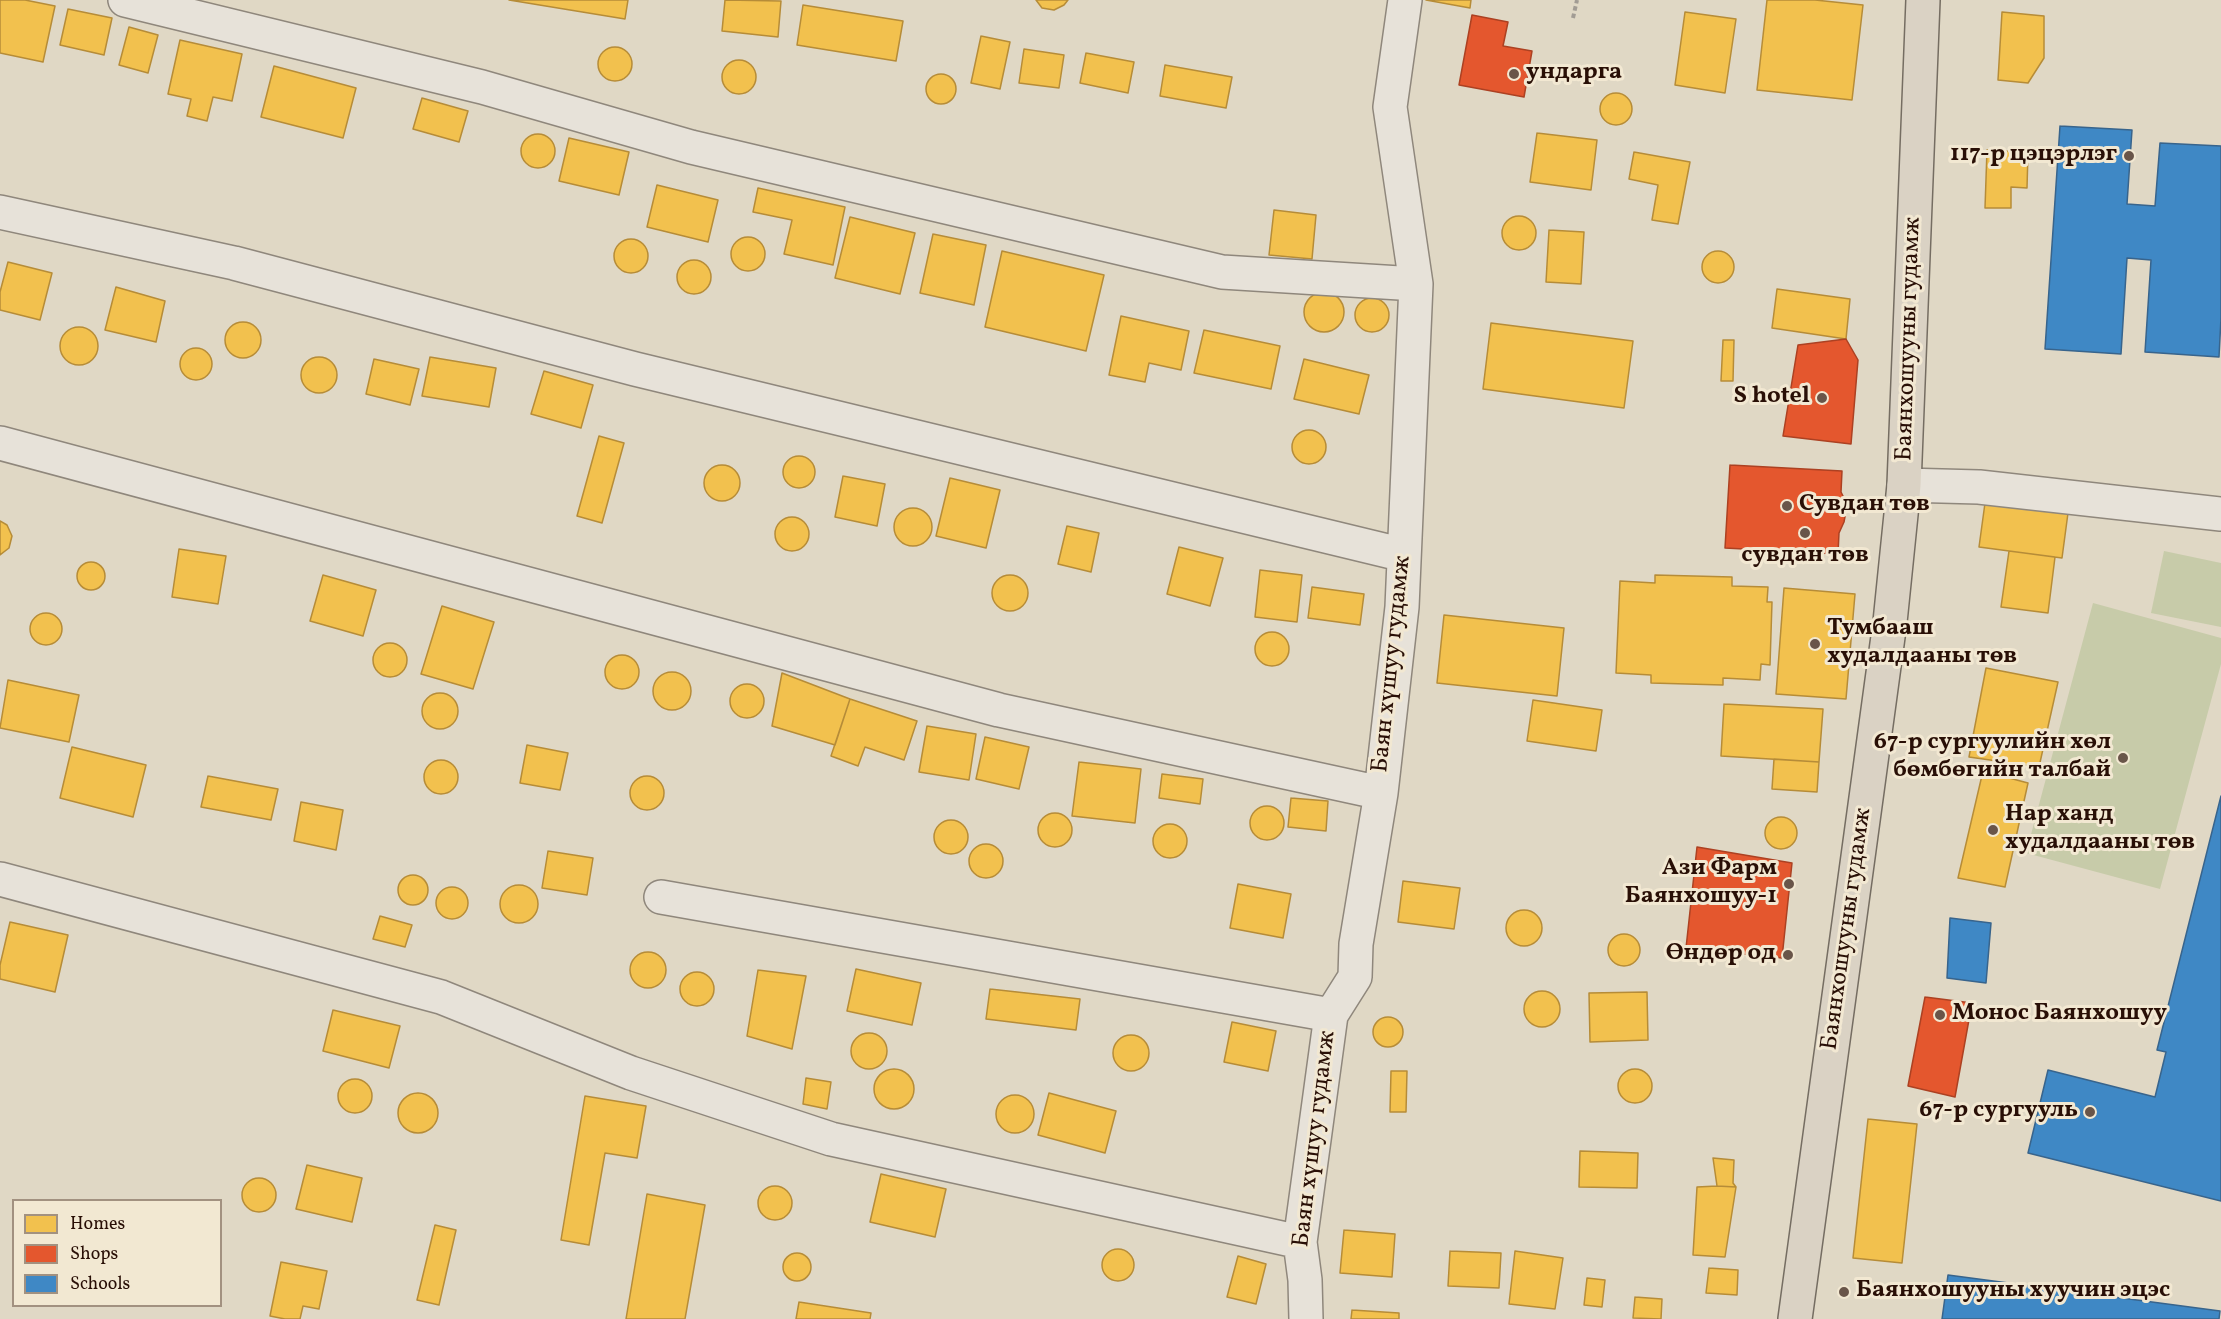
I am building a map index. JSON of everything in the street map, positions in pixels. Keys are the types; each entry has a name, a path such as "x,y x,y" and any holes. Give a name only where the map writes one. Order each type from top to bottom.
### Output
{"main road":[{"name":"Баянхошууны гудамж","path":"1795,1319 1890,621 1904,485 1923,0"}],"street":[{"path":"125,0 482,87 691,147 1222,272 1416,284"},
{"name":"Баян хүшуу гудамж","path":"1306,1319 1300,1242 1331,1015 1355,977 1356,944 1381,793 1402,607 1416,284 1390,107 1404,0"},
{"path":"0,212 234,263 635,369 1404,555"},
{"path":"0,443 999,710 1381,793"},
{"path":"1904,485 1979,487 2221,514"},
{"path":"0,879 441,997 631,1073 831,1139 1300,1242"},
{"path":"661,897 1331,1015"}],"path":[{"path":"1573,18 1577,0"}],"green space":[{"path":"2164,551 2221,563 2221,627 2151,613"},
{"name":"67-р сургуулийн хөл бөмбөгийн талбай","path":"2093,603 2221,638 2221,664 2160,889 2026,853"}],"building: Homes":[{"path":"0,0 25,0 55,6 43,62 0,53"},
{"path":"509,0 628,0 625,19"},
{"path":"725,0 781,1 778,37 722,31"},
{"path":"1036,0 1068,0 1054,10 1042,8"},
{"path":"1426,0 1471,0 1470,8"},
{"path":"1767,0 1815,0 1863,5 1852,100 1757,90"},
{"path":"803,5 903,21 896,61 797,45"},
{"path":"68,9 112,18 104,55 60,45"},
{"path":"1685,12 1736,19 1725,93 1675,85"},
{"path":"2002,12 2044,16 2044,58 2028,83 1998,80"},
{"path":"129,27 158,35 148,73 119,65"},
{"path":"981,36 1010,42 1000,89 971,83"},
{"path":"180,40 242,54 232,101 213,97 207,121 187,116 191,99 168,94"},
{"path":"615,47 627,52 632,64 627,76 615,81 603,76 598,64 603,52"},
{"path":"1024,49 1064,55 1059,88 1019,83"},
{"path":"1086,53 1134,62 1128,93 1080,83"},
{"path":"739,60 751,65 756,77 751,89 739,94 727,89 722,77 727,65"},
{"path":"1165,65 1232,77 1226,108 1160,96"},
{"path":"274,66 356,88 343,138 261,117"},
{"path":"941,74 952,78 956,89 952,100 941,104 930,100 926,89 930,78"},
{"path":"1616,93 1627,98 1632,109 1627,120 1616,125 1605,120 1600,109 1605,98"},
{"path":"422,98 468,111 459,142 413,129"},
{"path":"1537,133 1597,140 1591,190 1530,182"},
{"path":"538,134 550,139 555,151 550,163 538,168 526,163 521,151 526,139"},
{"path":"569,138 629,152 619,195 559,181"},
{"path":"1987,150 2028,152 2027,188 2011,187 2011,208 1985,208"},
{"path":"1634,152 1690,162 1678,224 1652,220 1658,185 1629,179"},
{"path":"657,185 718,200 708,242 647,227"},
{"path":"758,188 845,207 833,265 784,254 792,220 753,212"},
{"path":"1274,210 1316,215 1312,259 1269,255"},
{"path":"1519,216 1531,221 1536,233 1531,245 1519,250 1507,245 1502,233 1507,221"},
{"path":"850,217 915,233 900,294 835,278"},
{"path":"1549,230 1584,232 1581,284 1546,282"},
{"path":"933,234 986,245 974,305 920,293"},
{"path":"748,237 760,242 765,254 760,266 748,271 736,266 731,254 736,242"},
{"path":"631,239 643,244 648,256 643,268 631,273 619,268 614,256 619,244"},
{"path":"1002,251 1104,275 1086,351 985,327"},
{"path":"1718,251 1729,256 1734,267 1729,278 1718,283 1707,278 1702,267 1707,256"},
{"path":"694,260 706,265 711,277 706,289 694,294 682,289 677,277 682,265"},
{"path":"8,262 52,273 40,320 0,310 0,292"},
{"path":"116,287 165,301 156,342 105,330"},
{"path":"1777,289 1850,299 1846,339 1772,328"},
{"path":"1324,292 1338,298 1344,312 1338,326 1324,332 1310,326 1304,312 1310,298"},
{"path":"1372,298 1384,303 1389,315 1384,327 1372,332 1360,327 1355,315 1360,303"},
{"path":"1121,316 1189,331 1181,370 1149,363 1145,382 1109,375"},
{"path":"243,322 256,327 261,340 256,353 243,358 230,353 225,340 230,327"},
{"path":"1491,323 1633,341 1624,408 1483,389"},
{"path":"79,327 92,333 98,346 92,359 79,365 66,359 60,346 66,333"},
{"path":"1204,330 1280,346 1271,389 1194,373"},
{"path":"1723,340 1734,340 1733,381 1721,381"},
{"path":"196,348 207,353 212,364 207,375 196,380 185,375 180,364 185,353"},
{"path":"319,357 332,362 337,375 332,388 319,393 306,388 301,375 306,362"},
{"path":"430,357 496,368 489,407 422,396"},
{"path":"374,359 419,369 410,405 366,394"},
{"path":"1304,359 1369,375 1359,414 1294,399"},
{"path":"544,371 593,385 581,428 531,414"},
{"path":"1309,430 1321,435 1326,447 1321,459 1309,464 1297,459 1292,447 1297,435"},
{"path":"599,436 624,443 602,523 577,516"},
{"path":"799,456 810,461 815,472 810,483 799,488 788,483 783,472 788,461"},
{"path":"722,465 735,470 740,483 735,496 722,501 709,496 704,483 709,470"},
{"path":"843,476 885,484 877,526 835,517"},
{"path":"950,478 1000,490 986,548 936,536"},
{"path":"1985,503 2068,513 2062,558 1979,547"},
{"path":"913,508 920,509 926,514 931,520 931,534 926,540 920,545 913,546 906,545 900,540 895,534 894,527 895,520 900,514 906,509"},
{"path":"792,517 804,522 809,534 804,546 792,551 780,546 775,534 780,522"},
{"path":"0,521 7,525 12,536 9,548 0,555"},
{"path":"1067,526 1099,533 1091,572 1058,564"},
{"path":"1179,547 1223,558 1210,606 1167,594"},
{"path":"179,549 226,556 218,604 172,597"},
{"path":"2009,551 2055,557 2048,613 2001,607"},
{"path":"91,562 101,566 105,576 101,586 91,590 81,586 77,576 81,566"},
{"path":"1260,570 1302,575 1297,622 1255,617"},
{"path":"323,575 376,590 363,636 310,621"},
{"path":"1010,575 1023,580 1028,593 1023,606 1010,611 997,606 992,593 997,580"},
{"path":"1655,575 1732,577 1732,586 1768,587 1767,602 1772,602 1770,665 1761,664 1760,680 1723,678 1723,685 1651,683 1651,675 1616,673 1620,581 1655,583"},
{"path":"1312,587 1364,594 1360,625 1308,618"},
{"name":"Тумбааш худалдааны төв","path":"1784,588 1855,594 1846,699 1776,694"},
{"path":"442,606 494,622 473,689 421,674"},
{"path":"46,613 57,618 62,629 57,640 46,645 35,640 30,629 35,618"},
{"path":"1444,615 1564,628 1557,696 1437,683"},
{"path":"1272,632 1284,637 1289,649 1284,661 1272,666 1260,661 1255,649 1260,637"},
{"path":"390,643 402,648 407,660 402,672 390,677 378,672 373,660 378,648"},
{"path":"622,655 634,660 639,672 634,684 622,689 610,684 605,672 610,660"},
{"path":"1986,668 2058,682 2039,767 1969,757"},
{"path":"672,672 685,678 691,691 685,704 672,710 659,704 653,691 659,678"},
{"path":"782,673 850,699 835,745 772,726"},
{"path":"8,680 79,695 69,742 0,728"},
{"path":"747,684 759,689 764,701 759,713 747,718 735,713 730,701 735,689"},
{"path":"440,693 453,698 458,711 453,724 440,729 427,724 422,711 427,698"},
{"path":"850,699 917,721 904,760 865,747 858,766 831,756"},
{"path":"1533,700 1602,710 1596,751 1527,741"},
{"path":"1724,704 1823,709 1819,762 1721,756"},
{"path":"927,726 976,734 969,780 919,772"},
{"path":"985,737 1029,747 1019,789 976,779"},
{"path":"527,745 568,753 560,790 520,783"},
{"path":"72,747 146,765 133,817 60,798"},
{"path":"1774,759 1819,762 1817,792 1772,789"},
{"path":"441,760 453,765 458,777 453,789 441,794 429,789 424,777 429,765"},
{"path":"1079,762 1141,769 1135,823 1072,816"},
{"name":"Нар ханд худалдааны төв","path":"1983,771 2028,783 2005,887 1958,878"},
{"path":"1162,774 1203,779 1200,804 1159,798"},
{"path":"208,776 278,789 271,820 201,807"},
{"path":"647,776 659,781 664,793 659,805 647,810 635,805 630,793 635,781"},
{"path":"1291,798 1328,801 1326,831 1288,827"},
{"path":"301,802 343,810 336,850 294,841"},
{"path":"1267,806 1279,811 1284,823 1279,835 1267,840 1255,835 1250,823 1255,811"},
{"path":"1055,813 1067,818 1072,830 1067,842 1055,847 1043,842 1038,830 1043,818"},
{"path":"1781,817 1792,822 1797,833 1792,844 1781,849 1770,844 1765,833 1770,822"},
{"path":"951,820 963,825 968,837 963,849 951,854 939,849 934,837 939,825"},
{"path":"1170,824 1182,829 1187,841 1182,853 1170,858 1158,853 1153,841 1158,829"},
{"path":"986,844 998,849 1003,861 998,873 986,878 974,873 969,861 974,849"},
{"path":"548,851 593,858 587,895 542,888"},
{"path":"413,875 419,876 427,884 427,896 419,904 413,905 407,904 399,896 398,890 399,884 407,876"},
{"path":"1403,881 1460,888 1454,929 1398,922"},
{"path":"1238,884 1291,894 1283,938 1230,928"},
{"path":"519,885 532,891 538,904 532,917 519,923 506,917 500,904 506,891"},
{"path":"452,887 464,891 468,903 464,915 452,919 440,915 436,903 440,891"},
{"path":"1524,910 1537,915 1542,928 1537,941 1524,946 1511,941 1506,928 1511,915"},
{"path":"380,916 412,925 405,947 373,939"},
{"path":"10,922 68,935 55,992 0,979 0,965"},
{"path":"1624,934 1635,939 1640,950 1635,961 1624,966 1613,961 1608,950 1613,939"},
{"path":"648,952 661,957 666,970 661,983 648,988 635,983 630,970 635,957"},
{"path":"856,969 921,983 912,1025 847,1011"},
{"path":"758,970 806,976 792,1049 747,1036"},
{"path":"697,972 709,977 714,989 709,1001 697,1006 685,1001 680,989 685,977"},
{"path":"990,989 1080,999 1076,1030 986,1019"},
{"path":"1542,991 1555,996 1560,1009 1555,1022 1542,1027 1529,1022 1524,1009 1529,996"},
{"path":"1647,992 1648,1040 1590,1042 1589,993"},
{"path":"333,1010 400,1026 389,1068 323,1051"},
{"path":"1388,1017 1399,1021 1403,1032 1399,1043 1388,1047 1377,1043 1373,1032 1377,1021"},
{"path":"1232,1022 1276,1031 1268,1071 1224,1062"},
{"path":"869,1033 882,1038 887,1051 882,1064 869,1069 856,1064 851,1051 856,1038"},
{"path":"1131,1035 1143,1041 1149,1053 1143,1065 1131,1071 1119,1065 1113,1053 1119,1041"},
{"path":"894,1069 908,1075 914,1089 908,1103 894,1109 880,1103 874,1089 880,1075"},
{"path":"1635,1069 1647,1074 1652,1086 1647,1098 1635,1103 1623,1098 1618,1086 1623,1074"},
{"path":"1391,1071 1407,1071 1406,1112 1390,1112"},
{"path":"806,1078 831,1082 827,1109 803,1104"},
{"path":"355,1079 367,1084 372,1096 367,1108 355,1113 343,1108 338,1096 343,1084"},
{"path":"418,1093 432,1099 438,1113 432,1127 418,1133 404,1127 398,1113 404,1099"},
{"path":"1049,1093 1116,1111 1105,1153 1038,1135"},
{"path":"1015,1095 1028,1101 1034,1114 1028,1127 1015,1133 1002,1127 996,1114 1002,1101"},
{"path":"585,1096 646,1106 637,1158 605,1153 589,1245 561,1240"},
{"path":"1868,1119 1917,1124 1902,1263 1853,1258"},
{"path":"1580,1151 1638,1153 1637,1188 1579,1187"},
{"path":"1713,1158 1734,1160 1733,1183 1736,1187 1717,1186"},
{"path":"307,1165 362,1178 352,1222 296,1209"},
{"path":"881,1174 946,1189 935,1237 870,1222"},
{"path":"259,1178 271,1183 276,1195 271,1207 259,1212 247,1207 242,1195 247,1183"},
{"path":"775,1186 787,1191 792,1203 787,1215 775,1220 763,1215 758,1203 763,1191"},
{"path":"1697,1187 1736,1187 1725,1257 1693,1255"},
{"path":"647,1194 705,1205 685,1319 626,1319"},
{"path":"435,1225 456,1230 439,1305 417,1300"},
{"path":"1344,1230 1395,1234 1392,1277 1340,1273"},
{"path":"1118,1249 1130,1253 1134,1265 1130,1277 1118,1281 1106,1277 1102,1265 1106,1253"},
{"path":"1450,1251 1501,1253 1499,1288 1448,1286"},
{"path":"1515,1251 1563,1258 1555,1309 1509,1304"},
{"path":"797,1253 807,1257 811,1267 807,1277 797,1281 787,1277 783,1267 787,1257"},
{"path":"1238,1256 1266,1264 1256,1304 1227,1297"},
{"path":"281,1262 327,1271 319,1309 303,1306 300,1319 270,1316"},
{"path":"1709,1268 1738,1270 1737,1295 1706,1293"},
{"path":"1587,1278 1605,1280 1602,1307 1584,1305"},
{"path":"1635,1297 1662,1299 1661,1319 1633,1318"},
{"path":"799,1302 871,1313 870,1319 796,1319"},
{"path":"1352,1310 1399,1313 1399,1319 1351,1319"}],"building: Shops":[{"path":"1472,15 1508,22 1503,46 1532,51 1524,97 1459,85"},
{"name":"S hotel","path":"1846,339 1858,360 1851,444 1783,436 1798,345"},
{"name":"Сувдан төв","path":"1730,465 1842,471 1841,492 1845,500 1846,511 1839,533 1838,554 1725,548"},
{"path":"1697,847 1792,863 1782,958 1686,948"},
{"path":"1925,997 1972,1003 1955,1097 1908,1086"}],"building: Schools":[{"path":"2060,126 2132,130 2127,204 2155,206 2160,143 2221,146 2219,357 2145,352 2151,260 2127,258 2121,354 2045,349"},
{"name":"67-р сургууль","path":"2221,796 2221,1201 2028,1153 2048,1070 2155,1097 2166,1052 2157,1050"},
{"path":"1950,918 1991,923 1986,983 1947,978"},
{"path":"1948,1275 2220,1311 2219,1319 1942,1319"}],"place":[{"name":"ундарга","path":"1514,74"},
{"name":"117-р цэцэрлэг","path":"2129,156"},
{"name":"S hotel","path":"1822,398"},
{"name":"Сувдан төв","path":"1787,506"},
{"name":"сувдан төв","path":"1805,533"},
{"name":"Тумбааш худалдааны төв","path":"1815,644"},
{"name":"67-р сургуулийн хөл бөмбөгийн талбай","path":"2123,758"},
{"name":"Нар ханд худалдааны төв","path":"1993,830"},
{"name":"Ази Фарм Баянхошуу-1","path":"1789,884"},
{"name":"Өндөр од","path":"1788,955"},
{"name":"Монос Баянхошуу","path":"1940,1015"},
{"name":"67-р сургууль","path":"2090,1112"},
{"name":"Баянхошууны хуучин эцэс","path":"1844,1292"}]}
